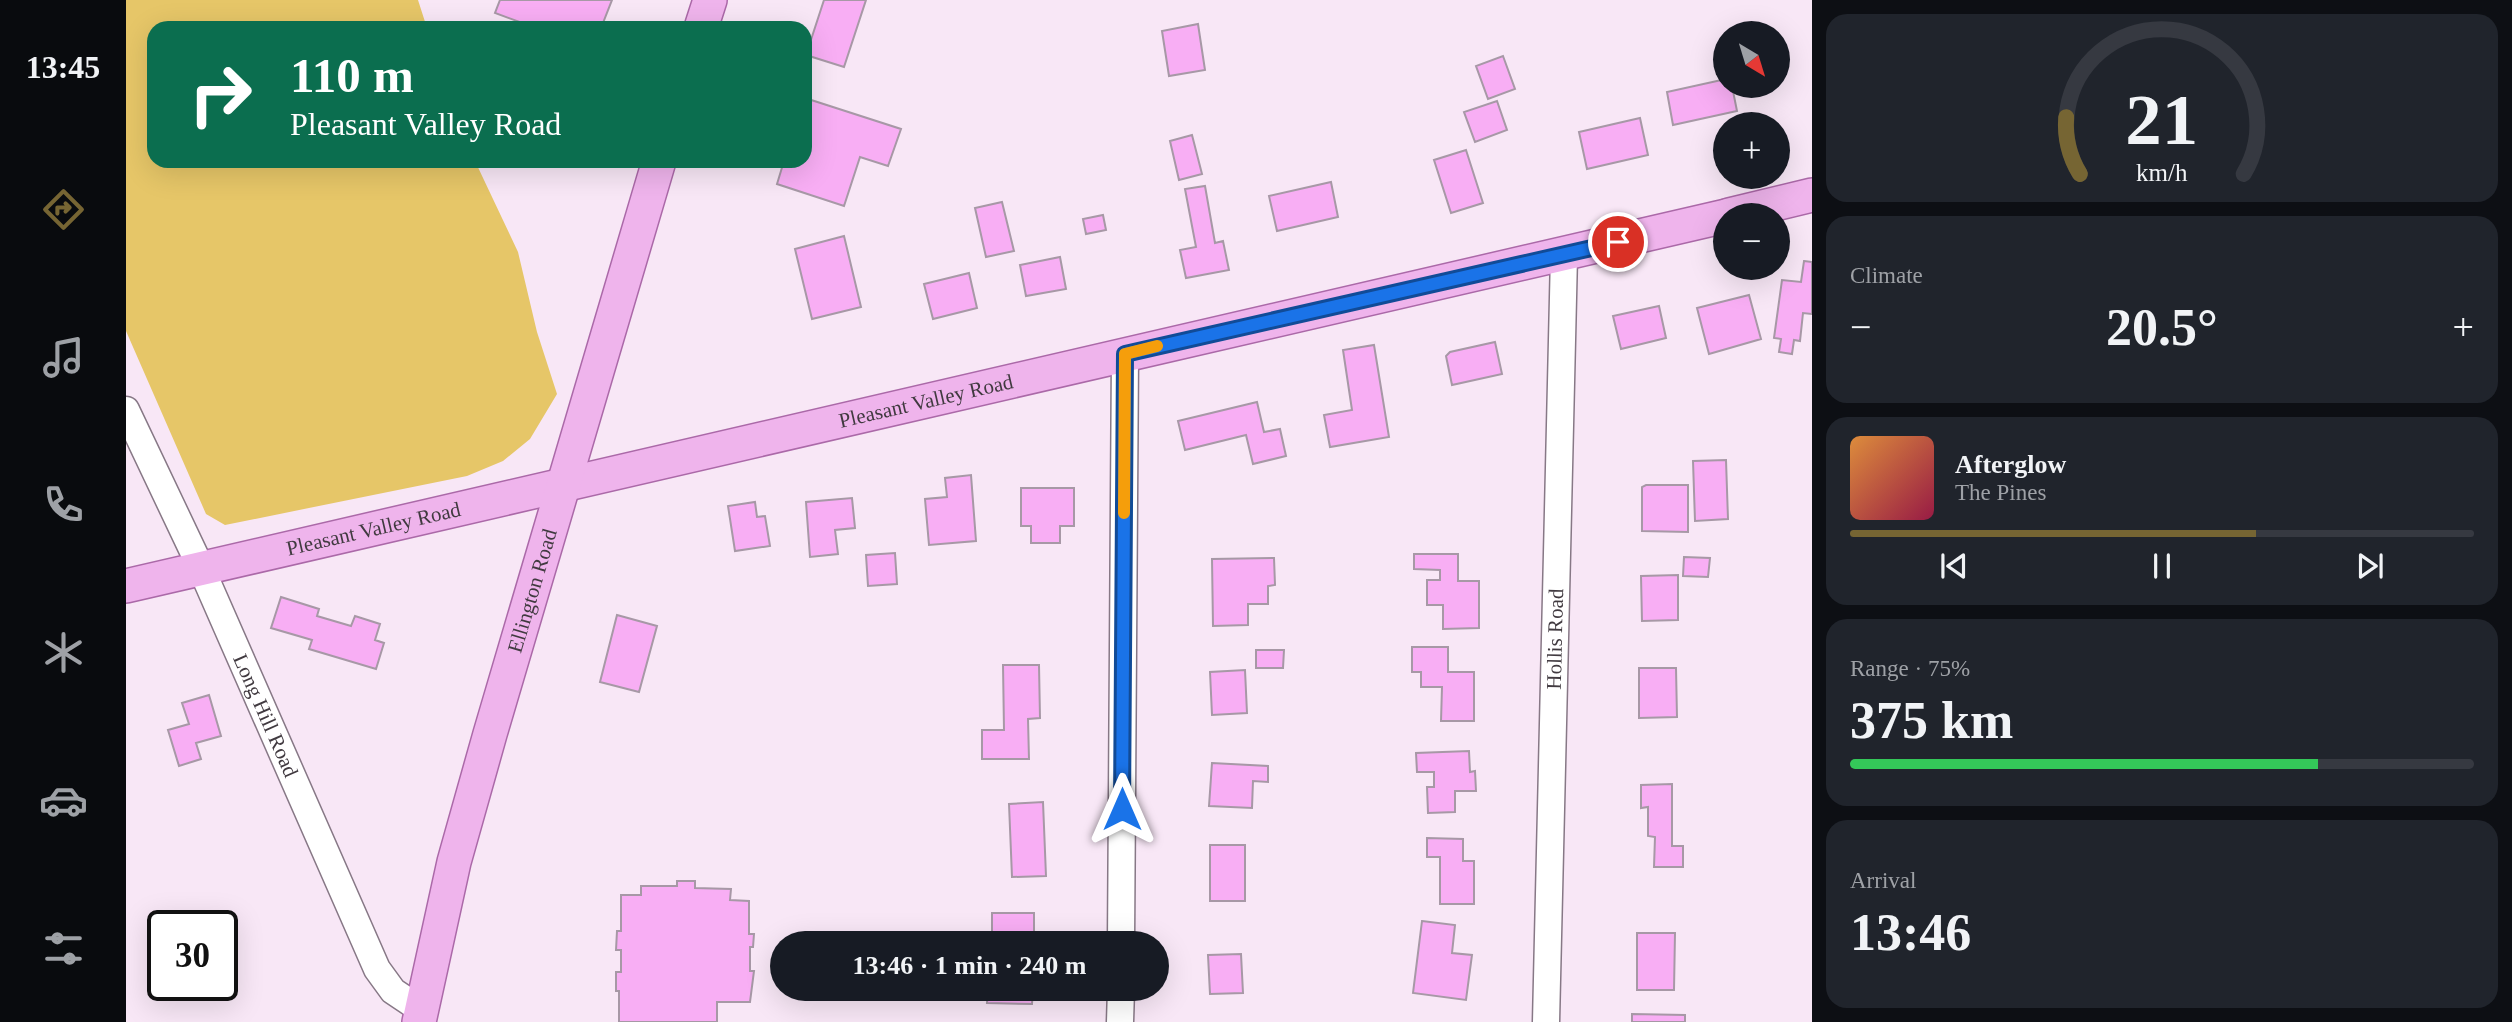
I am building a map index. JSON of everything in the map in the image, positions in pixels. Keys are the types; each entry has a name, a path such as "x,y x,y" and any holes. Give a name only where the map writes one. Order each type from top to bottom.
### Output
{"main road":[{"path":"703,21 709,0"},
{"name":"Ellington Road","path":"420,1016 454,862 657,168"},
{"name":"Pleasant Valley Road","path":"1780,203 1812,195"},
{"name":"Pleasant Valley Road","path":"126,586 1713,219"}],"street":[{"name":"Hollis Road","path":"1546,1022 1564,255"},
{"path":"1121,931 1125,354"},
{"name":"Long Hill Road","path":"126,410 201,568 377,969 393,991 420,1016"},
{"path":"1120,1022 1121,1001"}],"shaded area":[{"path":"126,0 418,0 425,21 147,21 147,168 478,168 518,252 537,332 557,394 530,439 503,461 467,476 225,525 206,514 126,331"}],"building":[{"path":"500,0 612,0 604,21 517,21 495,13"},
{"path":"824,0 866,0 844,67 812,57 812,37"},
{"path":"1198,24 1205,70 1169,76 1162,31"},
{"path":"1503,56 1515,89 1488,99 1476,66"},
{"path":"1713,82 1713,98 1734,98 1737,111 1713,112 1713,116 1673,125 1667,92"},
{"path":"812,100 901,129 888,166 860,157 844,206 777,184 782,168 812,168"},
{"path":"1497,101 1507,130 1475,142 1464,112"},
{"path":"1640,118 1648,155 1587,169 1579,132"},
{"path":"1192,135 1202,174 1179,180 1170,141"},
{"path":"1466,150 1483,203 1451,213 1434,160"},
{"path":"1331,182 1338,217 1277,231 1269,196"},
{"path":"1205,186 1215,243 1223,241 1229,270 1186,278 1180,250 1196,247 1185,189"},
{"path":"1002,202 1014,251 986,257 975,208"},
{"path":"1103,215 1106,230 1086,234 1083,219"},
{"path":"844,236 861,307 812,319 795,249"},
{"path":"1060,257 1066,289 1026,296 1020,265"},
{"path":"1804,261 1812,262 1812,314 1803,313 1800,341 1794,340 1792,354 1779,352 1781,339 1774,338 1782,280 1801,282"},
{"path":"969,273 977,308 933,319 924,284"},
{"path":"1749,295 1761,339 1709,354 1697,308"},
{"path":"1659,306 1666,338 1621,349 1613,316"},
{"path":"1495,342 1502,374 1452,385 1446,356 1450,352"},
{"path":"1374,345 1389,437 1330,447 1324,415 1352,410 1343,350"},
{"path":"1257,402 1264,432 1280,429 1286,456 1253,464 1246,435 1185,450 1178,421"},
{"path":"1726,460 1728,519 1695,521 1693,461"},
{"path":"971,475 976,541 929,545 925,499 947,497 945,478"},
{"path":"1688,485 1688,532 1642,531 1642,487"},
{"path":"1021,488 1074,488 1074,526 1060,526 1060,543 1031,543 1031,526 1021,526"},
{"path":"852,498 855,528 835,530 838,554 810,557 806,502"},
{"path":"755,502 757,517 765,516 770,546 735,551 728,506"},
{"path":"895,553 897,584 868,586 866,555"},
{"path":"1414,554 1458,554 1458,581 1479,581 1479,628 1443,629 1443,605 1427,605 1427,580 1440,580 1440,570 1414,569"},
{"path":"1684,557 1710,558 1708,577 1683,576"},
{"path":"1274,558 1275,585 1268,586 1268,604 1248,604 1248,625 1213,626 1212,559"},
{"path":"1678,575 1678,620 1642,621 1641,576"},
{"path":"281,597 319,609 317,616 351,626 355,616 380,624 375,640 384,643 376,669 309,649 312,640 271,628"},
{"path":"617,615 657,626 639,692 600,682"},
{"path":"1412,647 1448,647 1448,672 1474,672 1474,721 1441,721 1442,687 1421,687 1421,672 1412,672"},
{"path":"1256,650 1284,650 1283,668 1256,668"},
{"path":"1003,665 1039,665 1040,718 1028,719 1029,759 982,759 982,730 1004,730"},
{"path":"1639,668 1676,668 1677,717 1639,718"},
{"path":"1245,670 1247,713 1212,715 1210,672"},
{"path":"209,695 221,736 196,743 201,759 179,766 168,730 189,724 182,703"},
{"path":"1469,751 1470,772 1475,771 1476,791 1455,791 1455,812 1428,813 1427,787 1434,787 1434,772 1417,772 1416,753"},
{"path":"1212,763 1268,766 1268,782 1253,781 1252,808 1209,806"},
{"path":"1672,784 1672,846 1683,846 1683,867 1654,867 1655,837 1648,836 1648,807 1641,808 1641,785"},
{"path":"1043,802 1046,876 1012,877 1009,804"},
{"path":"1427,838 1463,839 1463,861 1474,861 1474,904 1440,904 1440,857 1427,857"},
{"path":"1210,845 1245,845 1245,901 1210,901"},
{"path":"677,881 695,881 695,888 731,889 730,900 749,901 749,934 754,934 753,947 750,947 750,971 754,971 750,1002 717,1002 717,1022 619,1022 616,972 621,972 621,950 616,950 617,931 621,931 621,895 641,895 641,886 677,886"},
{"path":"992,913 1034,913 1034,931 992,931"},
{"path":"1422,921 1455,925 1452,953 1472,955 1466,1000 1413,993"},
{"path":"1637,933 1675,933 1674,990 1637,990"},
{"path":"1241,954 1243,993 1210,994 1208,955"},
{"path":"987,1001 1032,1001 1032,1004"},
{"path":"1632,1014 1685,1015 1685,1022 1632,1022"}],"slow traffic":[{"path":"1124,513 1125,354 1157,346"}],"route":[{"path":"1122,809 1125,354 1618,242"}]}
